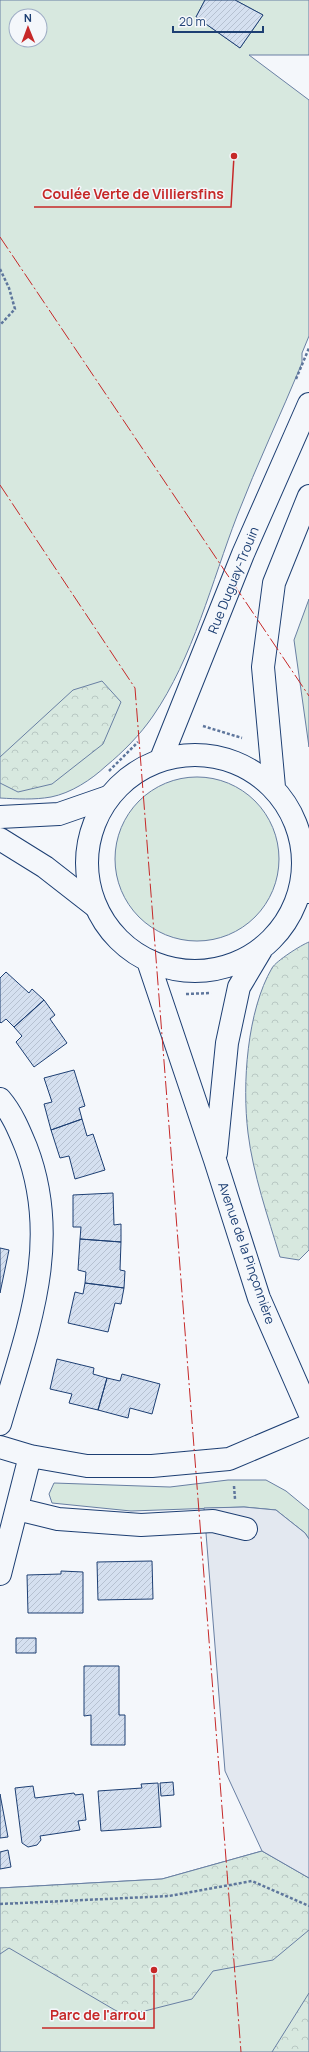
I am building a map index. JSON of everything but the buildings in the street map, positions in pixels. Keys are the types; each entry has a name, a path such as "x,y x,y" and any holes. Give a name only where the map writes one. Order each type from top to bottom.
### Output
{"main road":[{"name":"Rue Duguay-Trouin","path":"161,759 243,554 309,404"},
{"path":"274,787 269,746 264,659 274,583 309,496"},
{"path":"204,754 242,764 274,787 295,817 305,853 305,891 286,924 261,950 226,968 186,972 148,961 126,947 108,929 95,906 87,880 87,854 92,827 108,797 133,773 161,759 204,754"},
{"path":"0,817 59,814 108,797"},
{"path":"0,839 45,867 95,906"},
{"name":"Avenue de la Pinçonnière","path":"215,1160 227,1043 239,987 261,950"},
{"name":"Avenue de la Pinçonnière","path":"148,961 215,1160 259,1298 309,1412"},
{"path":"0,1099 18,1127 30,1158 39,1190 42,1241 34,1309 0,1424"},
{"path":"0,1447 30,1456 87,1466 152,1466 229,1458 309,1425"},
{"path":"0,1574 18,1509 30,1456"},
{"path":"18,1509 58,1518 141,1525 213,1521 246,1529"}],"path":[{"path":"0,269 9,288 15,309 0,325"},
{"path":"295,382 309,348"},
{"path":"202,725 246,739"},
{"path":"103,775 114,767 139,741"},
{"path":"180,994 215,992"},
{"path":"0,1904 169,1896 252,1881 309,1906"}],"green space":[{"path":"0,0 205,0 196,17 240,48 263,15 235,0 309,0 309,55 249,55 309,100 309,336 302,353 302,363 245,497 191,644 167,693 153,716 119,755 94,776 73,789 58,795 45,798 0,798"},
{"path":"309,599 309,747 294,640"},
{"path":"102,681 121,702 103,744 52,784 18,792 0,783 0,757 73,690"},
{"path":"205,777 221,780 236,786 249,795 261,807 270,820 276,835 279,859 278,875 270,898 261,911 249,923 236,932 221,938 205,941 189,941 173,938 151,928 128,905 121,891 116,875 115,851 118,835 128,813 151,790 165,783 181,778"},
{"path":"309,942 309,1250 299,1260 280,1257 261,1195 253,1164 248,1133 246,1114 246,1071 248,1048 257,1005 272,968 278,961 300,946"},
{"path":"228,1480 266,1480 286,1491 309,1510 309,1539 305,1533 276,1510 244,1507 131,1511 52,1503 49,1494 54,1483 170,1487"},
{"path":"262,1851 309,1878 309,2052 0,2052 0,1888 162,1879"},
{"path":"262,1851 309,1878 309,1930 273,1960 213,1971 192,1999 125,2016 9,1948 0,1954 0,1888 162,1879"},
{"path":"309,1993 309,2052 272,2052"}],"shaded area":[{"path":"244,1507 276,1510 305,1533 309,1539 309,1878 262,1851 225,1771 204,1508"}],"power":[{"path":"0,237 309,696"},
{"path":"0,485 135,688 241,2052"}],"place":[{"name":"Coulée Verte de Villiersfins","path":"234,156"},
{"name":"Parc de l'arrou","path":"154,1970"}]}
